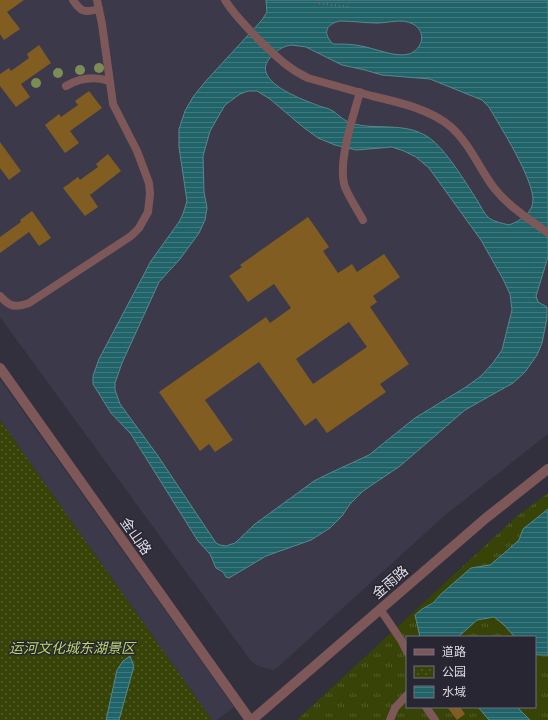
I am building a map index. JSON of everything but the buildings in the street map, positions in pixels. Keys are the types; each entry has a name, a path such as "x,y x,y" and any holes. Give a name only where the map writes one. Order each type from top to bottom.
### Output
{"street":[{"name":"金山路","path":"0,368 251,720"},
{"name":"金雨路","path":"251,720 486,518 548,469"}],"lane":[{"path":"73,0 80,9 84,11 88,12 98,9"},
{"path":"0,296 11,305 17,306 29,303 131,236 145,220 150,204 149,183 137,151 113,104 97,0"},
{"path":"225,0 242,22 291,69 308,78 411,106 438,118 449,125 459,134 501,196 517,211 548,233"},
{"path":"66,86 73,82 87,78 101,78 109,81"},
{"path":"360,92 345,153 343,177 345,186 363,220"},
{"path":"380,609 406,650"},
{"path":"390,720 395,708 406,696"},
{"path":"427,708 435,720"}],"path":[{"path":"318,0 318,3 347,7 349,0"}],"shaded area":[{"path":"0,0 548,0 548,434 444,516 273,670 258,666 251,661 0,317"},
{"path":"0,379 234,707 217,720 212,720 0,420"}],"green space":[{"name":"运河文化城东湖景区","path":"0,420 212,720 0,720"},
{"path":"548,493 548,720 297,720 516,517"}],"water":[{"path":"266,0 548,0 548,257 536,296 538,302 547,307 547,318 542,343 537,355 525,372 513,383 465,410 400,466 363,491 330,528 311,540 266,556 229,578 216,568 210,554 198,541 131,434 111,413 93,384 93,376 99,359 151,261 183,214 187,201 179,147 179,129 185,111 193,97 205,82 262,20 267,12","holes":["340,21 377,23 400,21 409,22 420,31 422,40 414,52 404,55 392,54 358,45 333,44 327,36 327,30 331,24","292,45 306,47 342,65 382,75 430,79 482,100 489,107 501,127 516,153 528,179 533,200 531,209 521,219 509,225 493,220 485,214 461,175 442,149 428,137 409,129 351,123 327,108 294,96 283,90 268,76 265,68 269,59 279,49","248,91 257,91 270,99 318,138 335,145 356,150 392,147 416,157 429,168 481,240 510,294 512,310 502,350 481,376 466,387 415,418 369,455 314,481 255,524 235,543 226,546 216,543 158,456 120,404 115,390 115,383 122,363 159,282 180,259 199,233 205,220 207,208 204,192 203,156 210,131 225,105 240,94"]},
{"path":"548,509 548,655 536,654 536,636 514,636 494,617 477,620 459,636 420,636 415,615 433,603 441,594 471,568 490,565 519,540 523,529"},
{"path":"130,656 134,666 119,720 106,720 117,670 123,661"},
{"path":"479,708 518,708 530,720 489,720"}]}
